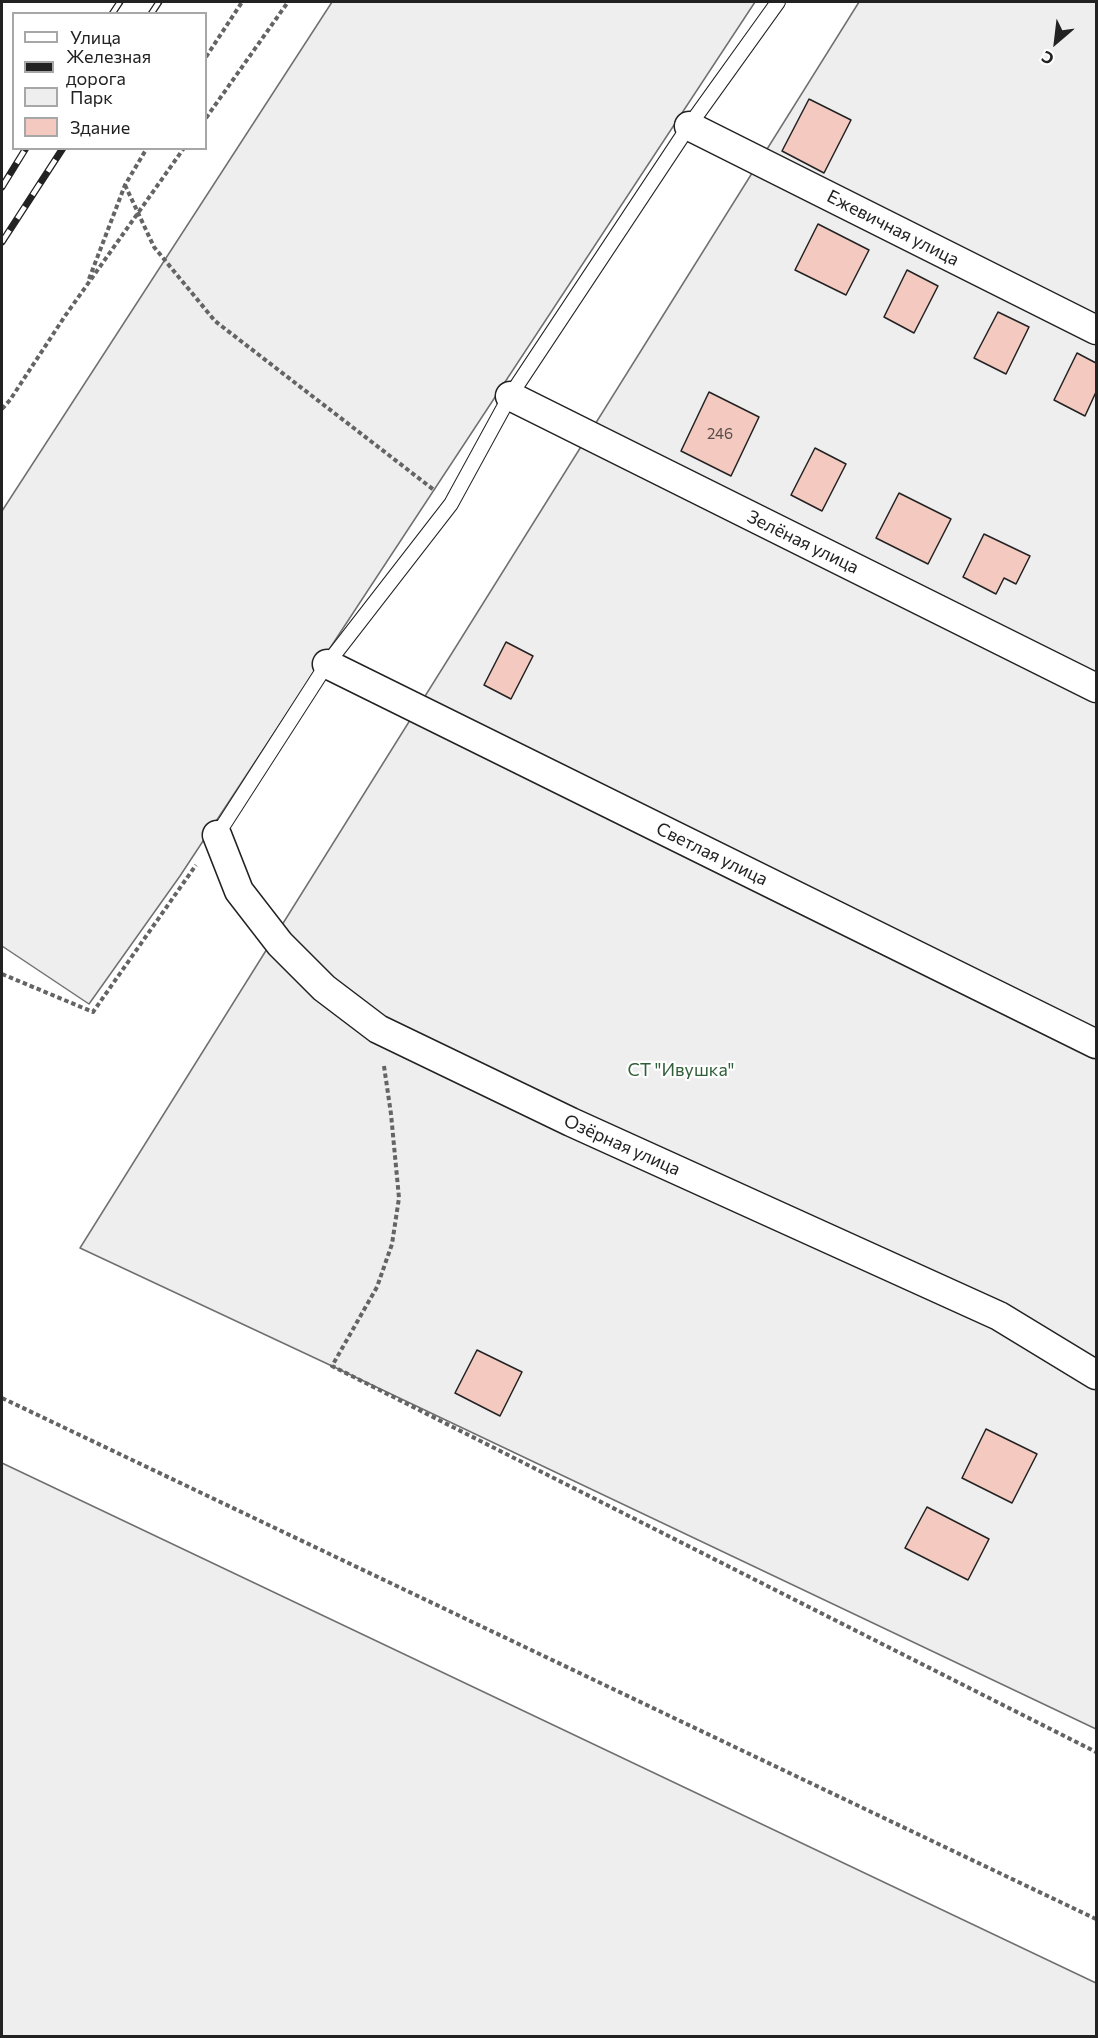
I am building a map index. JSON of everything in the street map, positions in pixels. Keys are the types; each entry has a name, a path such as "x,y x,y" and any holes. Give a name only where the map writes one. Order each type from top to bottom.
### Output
{"street":[{"name":"Ежевичная улица","path":"689,126 1096,330"},
{"name":"Зелёная улица","path":"510,396 1096,688"},
{"name":"Светлая улица","path":"327,664 1096,1044"},
{"name":"Озёрная улица","path":"217,835 239,891 280,944 324,988 378,1029 571,1122 999,1316 1096,1375"}],"lane":[{"path":"217,835 327,664 451,504 510,396 689,126 778,2"}],"path":[{"path":"207,55 242,2"},
{"path":"207,117 288,2"},
{"path":"86,285 125,185 146,150"},
{"path":"2,409 86,285 183,150"},
{"path":"125,185 154,247 215,321 451,504"},
{"path":"2,974 93,1012 217,835"},
{"path":"378,1029 392,1114 399,1198 392,1244 377,1287 332,1366 1096,1752"},
{"path":"2,1398 1096,1919"}],"green space":[{"path":"332,2 755,2 180,876 89,1004 2,946 2,511"},
{"name":"СТ \"Ивушка\"","path":"859,2 1096,2 1096,1729 80,1248"},
{"path":"2,1463 1096,1983 1096,2036 2,2036"}],"building":[{"path":"809,99 851,120 824,173 782,151"},
{"path":"818,224 869,250 846,295 795,270"},
{"path":"907,270 938,286 914,333 884,317"},
{"path":"998,312 1029,327 1006,374 974,358"},
{"path":"1077,353 1096,363 1096,392 1085,416 1054,400"},
{"path":"709,392 759,417 731,476 681,451"},
{"path":"815,448 846,464 822,511 791,495"},
{"path":"899,493 951,519 928,564 876,538"},
{"path":"984,534 1030,556 1016,584 1004,578 996,594 963,577"},
{"path":"506,642 533,656 511,699 484,685"},
{"path":"477,1350 522,1372 500,1416 455,1393"},
{"path":"986,1429 1037,1454 1012,1503 962,1478"},
{"path":"927,1507 989,1539 968,1580 905,1548"}],"railway":[{"path":"113,12 120,2"},
{"path":"152,12 159,2"},
{"path":"2,187 25,150"},
{"path":"2,242 62,150"}]}
